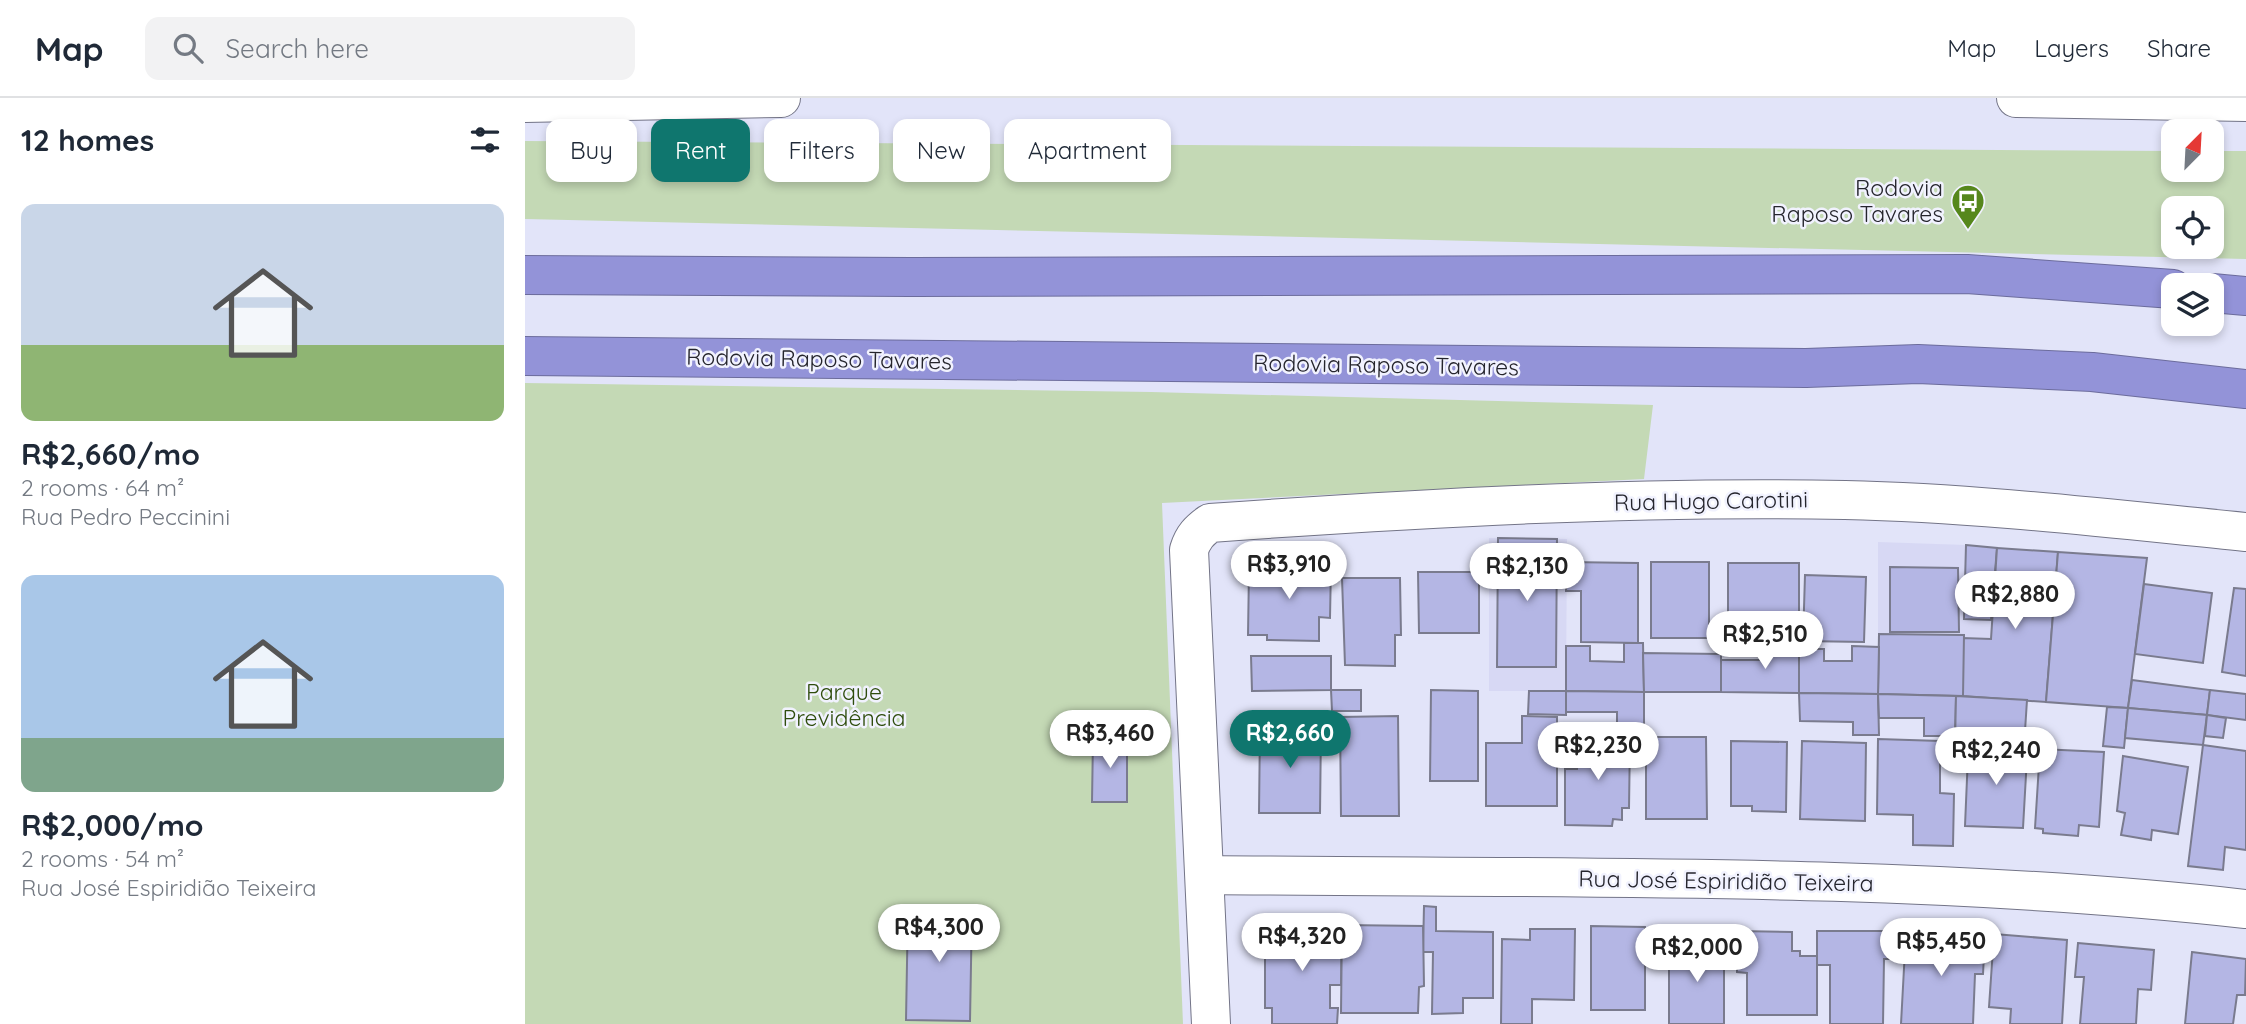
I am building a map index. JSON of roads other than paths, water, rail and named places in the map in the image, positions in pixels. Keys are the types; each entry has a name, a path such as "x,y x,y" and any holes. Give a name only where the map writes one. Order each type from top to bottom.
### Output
{"highway":[{"path":"525,275 951,277 1968,274 2161,288"},
{"path":"2224,294 2246,296"},
{"name":"Rodovia Raposo Tavares","path":"525,356 1807,368 1918,364 2092,372 2246,389"}],"street":[{"path":"525,103 781,98"},
{"path":"2016,98 2246,102"},
{"name":"Rua Hugo Carotini","path":"1205,875 1189,550 1199,530 1209,523 1628,501 1845,500 1990,508 2246,532"},
{"path":"1205,875 1211,1024"},
{"name":"Rua José Espiridião Teixeira","path":"1205,875 1916,884 2094,894 2246,909"}],"place":[{"name":"Rodovia Raposo Tavares","path":"1968,231"}],"park label":[{"name":"Parque Previdência","path":"844,705"}]}
